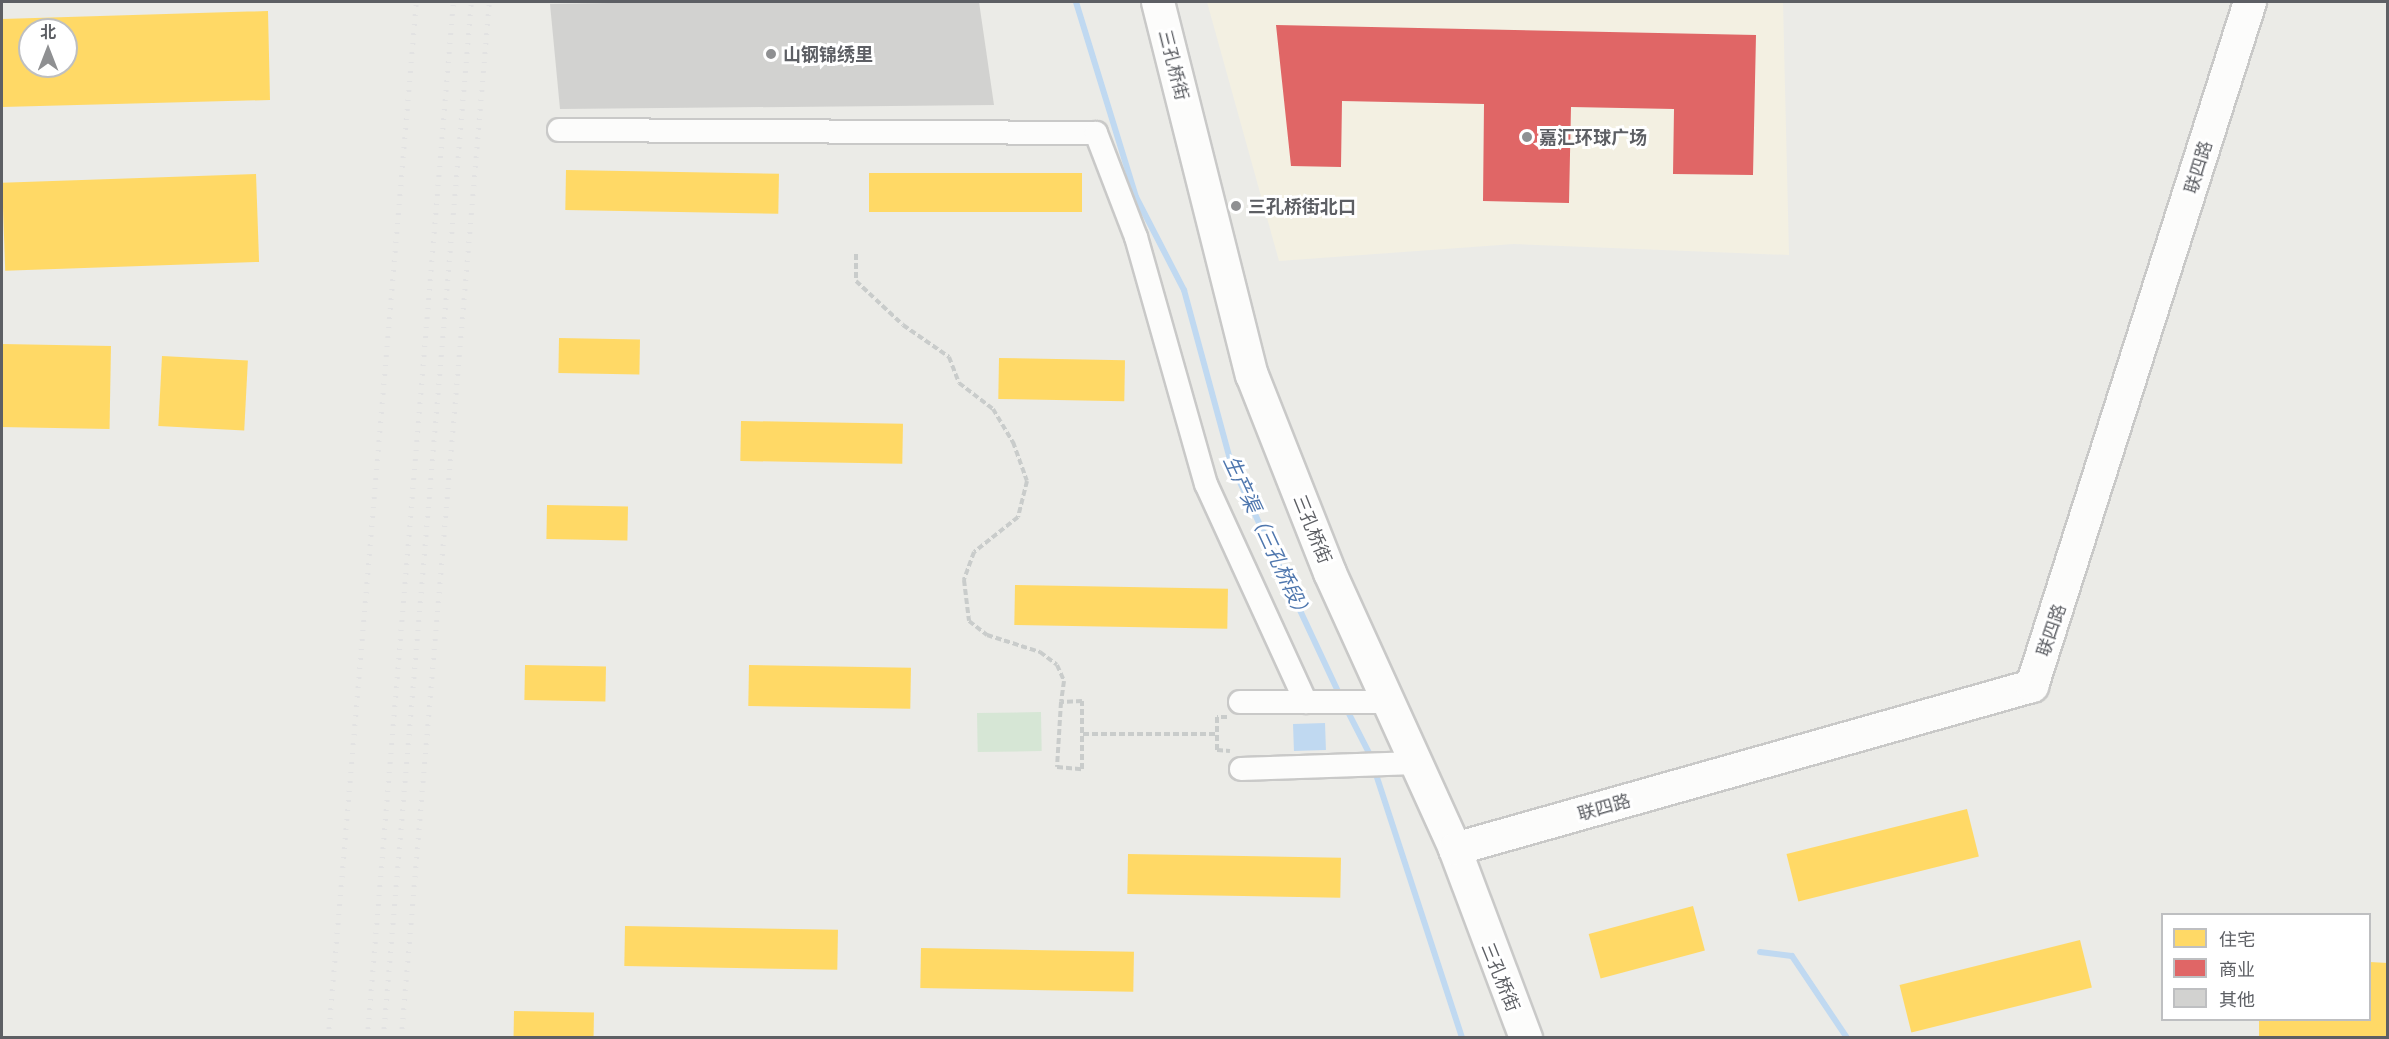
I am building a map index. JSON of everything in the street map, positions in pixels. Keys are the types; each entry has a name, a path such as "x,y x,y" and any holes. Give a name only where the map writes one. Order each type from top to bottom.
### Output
{"main road":[{"name":"三孔桥街","path":"1158,2 1252,375 1389,702 1455,849 1526,1038"},
{"name":"联四路","path":"1455,849 2032,686 2250,2"}],"street":[{"path":"560,130 1096,133 1136,237 1206,484 1317,702"},
{"path":"1240,702 1389,702"},
{"path":"1241,769 1416,763"}],"path":[{"path":"855,254 856,281 903,325 949,357 959,383 993,409 1013,442 1027,481 1018,516 974,552 964,580 969,621 987,635 1040,652 1057,665 1064,681 1060,702 1057,767 1082,769 1082,701 1060,702"},
{"path":"1217,717 1217,750"},
{"path":"1083,734 1217,735"}],"shaded area":[{"path":"1207,2 1783,2 1789,255 1514,244 1279,261"}],"green space":[{"path":"1041,712 1042,751 978,752 977,713"}],"water":[{"path":"1325,723 1326,750 1294,751 1293,724"}],"building: 住宅":[{"path":"268,11 270,100 2,107 2,19 18,19 18,78 78,78 78,18 35,18"},
{"path":"566,170 779,174 778,214 565,210"},
{"path":"869,173 1082,173 1082,212 869,212"},
{"path":"256,174 259,262 5,271 2,183"},
{"path":"559,338 640,339 639,374 558,373"},
{"path":"2,344 111,346 110,429 2,427"},
{"path":"162,356 248,361 244,430 158,426"},
{"path":"999,358 1125,360 1124,401 998,399"},
{"path":"741,421 903,424 902,464 740,461"},
{"path":"547,505 628,506 627,540 546,539"},
{"path":"1015,585 1228,589 1227,629 1014,625"},
{"path":"525,665 606,666 605,701 524,700"},
{"path":"749,665 911,668 910,709 748,706"},
{"path":"1967,809 1979,857 1798,902 1787,854"},
{"path":"1128,854 1341,858 1340,898 1127,894"},
{"path":"1693,906 1705,950 1601,978 1589,934"},
{"path":"625,926 838,930 837,970 624,966"},
{"path":"2080,940 2092,988 1911,1033 1900,985"},
{"path":"921,948 1134,952 1133,992 920,988"},
{"path":"2371,962 2388,963 2388,1038 2259,1038 2259,1021 2371,1021"},
{"path":"514,1011 594,1012 594,1038 514,1038"}],"building: 商业":[{"name":"嘉汇环球广场","path":"1276,25 1756,35 1753,175 1673,174 1674,109 1571,107 1569,203 1483,201 1484,104 1342,101 1341,167 1291,166"}],"building: 其他":[{"name":"山钢锦绣里","path":"979,2 994,105 560,109 550,4"}],"waterway":[{"name":"生产渠（三孔桥段）","path":"1076,2 1136,197 1184,290 1231,463 1340,696"},
{"name":"生产渠（三孔桥段）","path":"1346,708 1369,753 1462,1038"},
{"path":"1760,952 1792,956 1847,1038"}],"railway":[{"path":"328,1038 416,2"},
{"path":"367,1038 453,2"},
{"path":"383,1038 471,2"},
{"path":"401,1038 489,2"}],"place":[{"name":"山钢锦绣里","path":"771,54"},
{"name":"嘉汇环球广场","path":"1527,137"},
{"name":"三孔桥街北口","path":"1236,206"}]}
